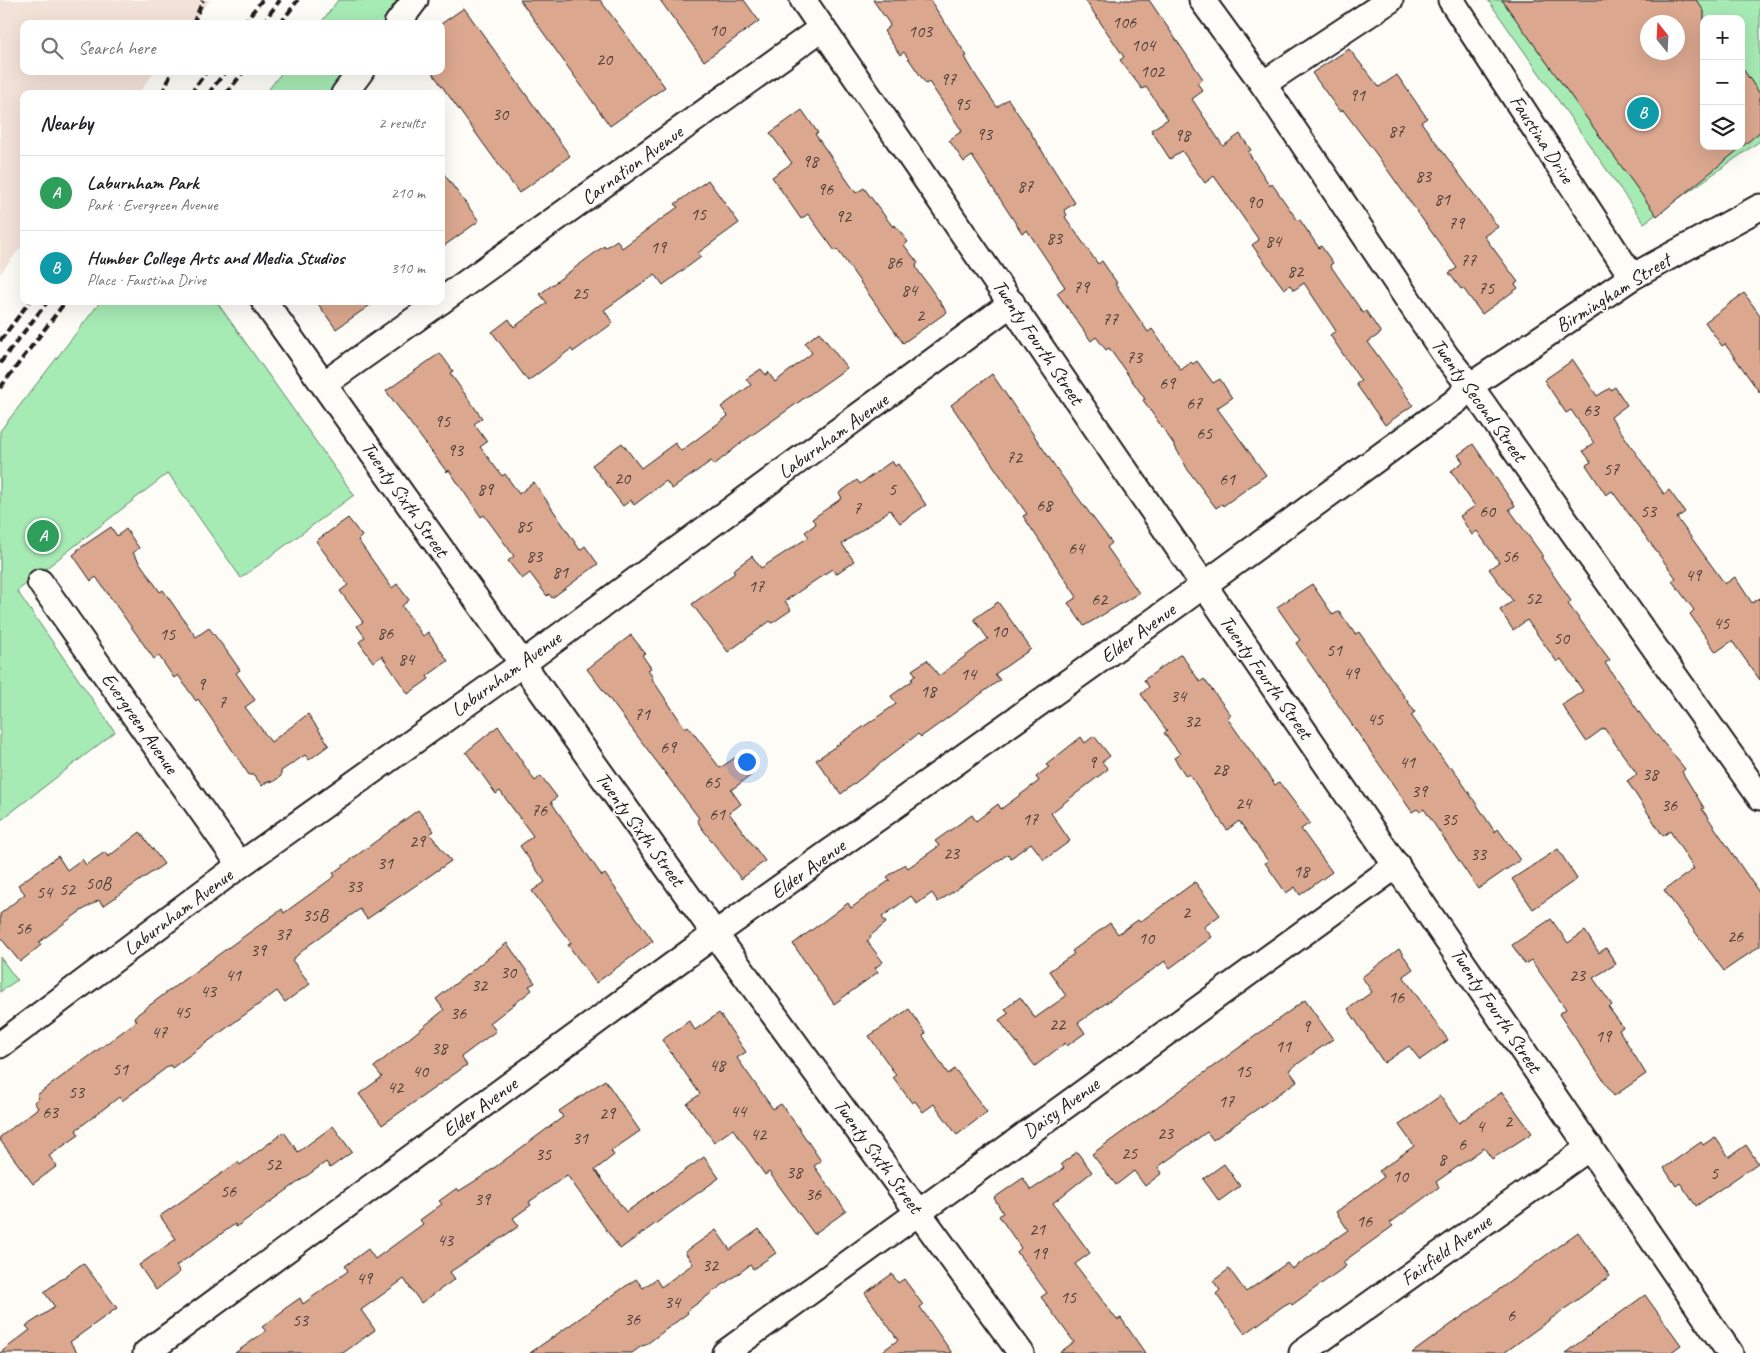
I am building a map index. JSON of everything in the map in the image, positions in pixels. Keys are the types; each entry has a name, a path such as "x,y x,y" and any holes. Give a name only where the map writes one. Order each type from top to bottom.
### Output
{"street":[{"path":"400,20 415,0"},
{"name":"Twenty Fourth Street","path":"803,0 1730,1353"},
{"name":"Twenty Second Street","path":"1202,0 1263,84 1446,356 1470,386 1760,797"},
{"path":"1263,84 1390,0"},
{"name":"Faustina Drive","path":"1451,0 1632,277"},
{"name":"Carnation Avenue","path":"445,298 822,28"},
{"path":"347,90 359,75"},
{"name":"Birmingham Street","path":"1470,386 1632,277 1757,216"},
{"name":"Laburnham Avenue","path":"0,1045 240,865 522,664 1012,303"},
{"name":"Twenty Sixth Street","path":"267,305 715,934 1021,1353"},
{"name":"Carnation Avenue","path":"324,384 435,305"},
{"name":"Elder Avenue","path":"146,1353 715,934 1203,586 1456,401 1470,386"},
{"name":"Evergreen Avenue","path":"40,582 240,865"},
{"name":"Daisy Avenue","path":"725,1353 1397,865"},
{"name":"Fairfield Avenue","path":"1302,1353 1590,1147"}],"shaded area":[{"path":"0,0 210,0 194,20 20,20 20,75 152,75 141,90 20,90 20,248 0,274"}],"green space":[{"path":"338,0 407,0 392,20 323,20"},
{"path":"1488,0 1760,0 1760,141 1644,223"},
{"path":"280,75 349,75 337,90 268,90"},
{"path":"98,305 219,305 354,495 241,578 168,473 17,591 115,732 0,821 0,431"},
{"path":"0,957 17,980 0,992"}],"building":[{"path":"520,0 600,0 665,87 610,126"},
{"path":"660,0 744,0 759,21 704,61"},
{"path":"873,0 930,0 967,56 965,57 976,76 997,107 1008,99 1027,127 1075,203 1064,210 1067,215 1065,217 1098,264 1102,261 1117,283 1115,284 1148,332 1152,329 1181,370 1191,362 1193,364 1197,361 1213,383 1220,379 1232,398 1217,408 1266,475 1223,506 1222,504 1216,508 1188,470 1173,443 1143,400 1145,399 1109,348 1106,350 1096,337 1091,341 1057,293 1065,287 1027,230 1022,233 972,156 964,162 949,140 962,131 929,82 926,84 904,52 900,55 884,31 890,26 889,23"},
{"path":"1085,0 1149,0 1203,79 1197,83 1203,91 1192,99 1223,146 1240,134 1251,150 1248,152 1270,186 1272,184 1319,248 1321,246 1333,263 1330,265 1363,313 1366,311 1381,333 1368,342 1413,405 1385,425 1356,384 1361,381 1330,335 1336,331 1304,283 1294,290 1290,285 1284,289 1252,245 1259,240 1214,176 1205,183 1182,151 1170,159 1151,130 1168,119 1146,87 1142,89 1120,60 1124,57"},
{"path":"1502,0 1696,0 1704,11 1704,15 1700,15 1700,150 1738,150 1657,216"},
{"path":"464,8 570,156 519,193 434,75 445,75 445,21"},
{"path":"1349,49 1379,87 1397,75 1427,118 1421,122 1498,227 1484,236 1518,282 1515,284 1518,288 1482,314 1463,288 1461,289 1449,273 1457,268 1377,155 1343,110 1340,112 1312,73"},
{"path":"1745,72 1760,94 1760,132 1745,144"},
{"path":"802,110 818,133 815,134 856,193 864,188 893,227 895,225 908,242 904,245 918,263 916,265 917,269 947,312 903,343 837,249 835,251 808,214 801,219 772,177 792,163 770,133"},
{"path":"445,175 479,221 445,245"},
{"path":"708,180 739,223 698,253 701,257 663,285 655,274 604,310 613,323 573,352 571,349 528,381 492,332 509,319 514,327 547,303 540,294 604,246 605,248 617,240 622,248 678,207 675,204"},
{"path":"1744,293 1760,315 1760,393 1725,344 1722,346 1705,322"},
{"path":"319,305 370,305 336,329"},
{"path":"819,332 847,368 745,440 714,465 711,461 672,489 666,481 634,505 631,500 623,506 592,465 622,443 641,468 675,443 681,451 728,416 721,407 751,385 746,379 761,369 766,375 768,372 775,382 812,353 805,343"},
{"path":"440,353 453,371 450,373 482,418 474,424 487,442 480,447 502,476 505,474 519,494 534,482 580,550 585,546 598,564 552,598 549,594 547,596 530,573 522,579 508,561 514,556 484,515 481,517 449,470 447,472 386,391"},
{"path":"1573,360 1597,396 1615,387 1627,405 1611,417 1664,494 1669,490 1685,512 1677,518 1725,584 1735,577 1752,603 1760,598 1760,680 1732,641 1716,652 1690,614 1694,610 1672,581 1676,578 1612,491 1606,495 1586,465 1591,462 1583,451 1594,443 1571,410 1566,413 1544,380"},
{"path":"992,374 1061,475 1112,543 1107,547 1139,593 1084,626 1068,603 1077,597 1023,516 1027,514 951,405"},
{"path":"1473,444 1515,506 1509,509 1543,556 1541,557 1571,601 1568,604 1610,660 1605,663 1644,719 1685,769 1682,772 1704,808 1702,809 1760,894 1760,946 1724,971 1664,890 1694,869 1670,831 1663,836 1627,781 1637,774 1604,728 1586,741 1562,705 1583,691 1561,659 1557,662 1527,620 1513,630 1500,610 1513,601 1489,569 1499,562 1477,531 1472,535 1460,516 1475,506 1451,471 1463,462 1458,455"},
{"path":"892,461 895,466 898,464 926,505 900,523 890,510 842,544 854,561 836,574 832,569 785,601 791,610 772,623 770,621 728,652 692,604 735,573 733,570 752,556 761,568 809,537 805,532 816,524 812,519 842,498 839,493 857,480 860,484"},
{"path":"348,518 362,536 358,540 392,588 397,584 409,600 402,606 423,636 428,632 448,661 427,676 429,679 408,694 382,656 373,662 359,642 365,637 357,626 363,622 340,591 348,585 316,541"},
{"path":"111,527 117,536 126,529 139,548 133,553 160,592 163,590 196,637 209,628 226,650 240,670 236,673 255,700 245,707 271,742 308,714 329,745 309,760 305,755 281,771 281,776 273,782 268,781 262,786 254,775 249,775 198,699 196,701 178,675 174,678 159,656 154,659 96,577 91,581 73,555 77,550"},
{"path":"1312,584 1333,615 1339,611 1355,634 1359,632 1415,712 1411,715 1449,768 1451,766 1495,832 1498,829 1520,860 1478,889 1424,809 1420,812 1417,809 1412,812 1296,643 1300,640 1277,607"},
{"path":"998,602 1031,649 995,674 1000,680 921,737 918,734 841,794 816,760 896,704 891,696 913,680 911,679 916,675 912,670 927,660 939,676 988,639 974,619"},
{"path":"631,635 645,653 642,655 651,668 648,670 652,679 685,728 688,726 720,768 739,755 753,774 731,790 741,804 729,813 765,861 741,879 701,827 697,820 699,818 587,669"},
{"path":"1181,654 1200,682 1204,679 1231,715 1227,718 1275,785 1279,782 1310,823 1301,829 1332,872 1300,895 1295,887 1286,893 1265,863 1268,861 1239,821 1227,830 1189,774 1186,776 1174,758 1180,754 1164,733 1167,731 1141,694 1149,687 1144,680"},
{"path":"498,726 535,781 541,776 557,797 551,802 602,876 605,874 653,941 596,983 568,945 571,943 532,891 545,882 520,846 533,836 500,791 496,794 466,752"},
{"path":"1094,736 1110,756 1102,762 1108,769 1051,813 1070,841 1044,860 1031,843 1011,858 1008,854 938,902 932,893 917,904 911,896 882,917 886,923 870,936 871,938 867,941 883,962 875,968 878,972 834,1004 793,944 848,903 851,908 890,880 887,877 905,864 908,868 939,846 935,841 972,815 976,821 998,804 1001,809 1039,781 1036,777 1049,767 1046,765 1081,737 1085,743"},
{"path":"418,810 434,831 430,834 451,861 367,919 360,909 309,945 292,960 310,984 285,1002 277,991 172,1068 170,1065 122,1101 119,1097 76,1130 79,1135 49,1156 57,1166 33,1184 0,1140 0,1137 38,1108 34,1102 39,1098 37,1095 137,1021 134,1017 186,978 282,909 284,913 335,876 333,873"},
{"path":"140,832 164,864 103,906 99,900 78,913 39,942 41,945 20,962 0,937 0,914 25,894 18,885 58,856 67,870 82,859 86,865 105,852 108,857"},
{"path":"1558,849 1577,879 1533,909 1512,879"},
{"path":"1195,882 1220,915 1204,927 1212,937 1170,968 1165,961 1078,1023 1085,1033 1067,1046 1065,1043 1035,1066 999,1020 1009,1013 1005,1009 1020,997 1035,1018 1066,996 1049,971 1074,954 1072,951 1110,923 1118,934 1138,920 1140,922"},
{"path":"1551,919 1568,943 1585,931 1599,953 1606,948 1616,964 1593,978 1612,1005 1609,1008 1623,1027 1619,1030 1646,1074 1614,1096 1559,1014 1566,1009 1531,960 1525,964 1512,945"},
{"path":"507,943 535,983 529,986 532,990 490,1023 496,1031 461,1057 467,1065 382,1125 359,1094 382,1077 374,1067 444,1010 436,999"},
{"path":"1399,949 1413,969 1403,976 1448,1040 1420,1060 1409,1046 1384,1063 1348,1009 1372,992 1362,977"},
{"path":"1305,1000 1333,1039 1289,1070 1297,1081 1213,1140 1207,1132 1158,1167 1162,1173 1145,1186 1134,1171 1116,1185 1092,1154"},
{"path":"909,1009 926,1033 923,1036 948,1074 955,1069 987,1112 957,1135 934,1104 923,1112 915,1101 912,1103 893,1077 896,1075 869,1036"},
{"path":"719,1013 746,1052 737,1058 773,1109 781,1104 798,1127 821,1161 814,1166 846,1211 814,1234 769,1172 765,1175 733,1129 714,1142 687,1104 700,1094 662,1040 689,1021 695,1030"},
{"path":"605,1080 640,1131 611,1151 614,1155 595,1170 626,1212 704,1157 719,1178 620,1249 567,1175 529,1202 531,1205 513,1218 519,1226 450,1272 455,1279 421,1303 404,1279 361,1310 375,1330 343,1353 235,1353 266,1331 262,1327 283,1310 300,1298 303,1304 348,1271 345,1266 368,1249 375,1259 423,1224 420,1220 442,1204 439,1201 457,1188 459,1191 483,1176 563,1117 559,1111"},
{"path":"1502,1092 1532,1133 1492,1159 1484,1148 1436,1182 1439,1187 1390,1223 1393,1226 1343,1262 1346,1266 1292,1305 1290,1302 1283,1306 1245,1334 1216,1294 1220,1290 1213,1281 1229,1269 1246,1292 1287,1263 1292,1269 1348,1230 1336,1212 1384,1177 1379,1171 1414,1146 1399,1125 1440,1096 1459,1123"},
{"path":"333,1126 352,1152 330,1168 326,1162 236,1227 235,1224 176,1266 180,1272 156,1290 139,1265 176,1239 160,1216 238,1162 240,1165 284,1132 298,1152"},
{"path":"1715,1137 1729,1157 1746,1145 1758,1163 1696,1206 1680,1183 1676,1186 1664,1168 1701,1142 1703,1145"},
{"path":"1077,1152 1092,1172 1053,1203 1090,1253 1075,1264 1117,1320 1121,1318 1145,1353 1059,1353 1074,1342 1041,1297 1047,1293 1017,1252 1021,1248 999,1216 1003,1213 994,1198 1023,1178 1031,1190 1064,1168 1061,1164"},
{"path":"1224,1164 1240,1186 1219,1201 1203,1179"},
{"path":"759,1229 776,1253 753,1269 750,1265 687,1311 688,1313 644,1346 632,1353 530,1353 636,1279 643,1288 656,1279 661,1287 693,1264 685,1252 716,1230 730,1250"},
{"path":"1578,1232 1610,1276 1504,1353 1412,1353"},
{"path":"83,1263 117,1308 70,1342 78,1353 0,1353 30,1330 26,1326 55,1307 44,1292"},
{"path":"892,1274 898,1283 904,1279 923,1305 920,1307 952,1353 880,1353 898,1340 865,1293"},
{"path":"1645,1295 1681,1345 1670,1353 1565,1353"}],"railway":[{"path":"195,20 203,0"},
{"path":"246,20 262,0"},
{"path":"265,20 280,0"},
{"path":"283,20 298,0"},
{"path":"164,90 170,75"},
{"path":"193,90 204,75"},
{"path":"211,90 223,75"},
{"path":"229,90 241,75"},
{"path":"0,341 27,305"},
{"path":"0,363 45,305"},
{"path":"0,388 63,305"}],"place":[{"name":"Humber College Arts and Media Studios","path":"1643,113"},
{"name":"Laburnham Park","path":"43,536"}]}
